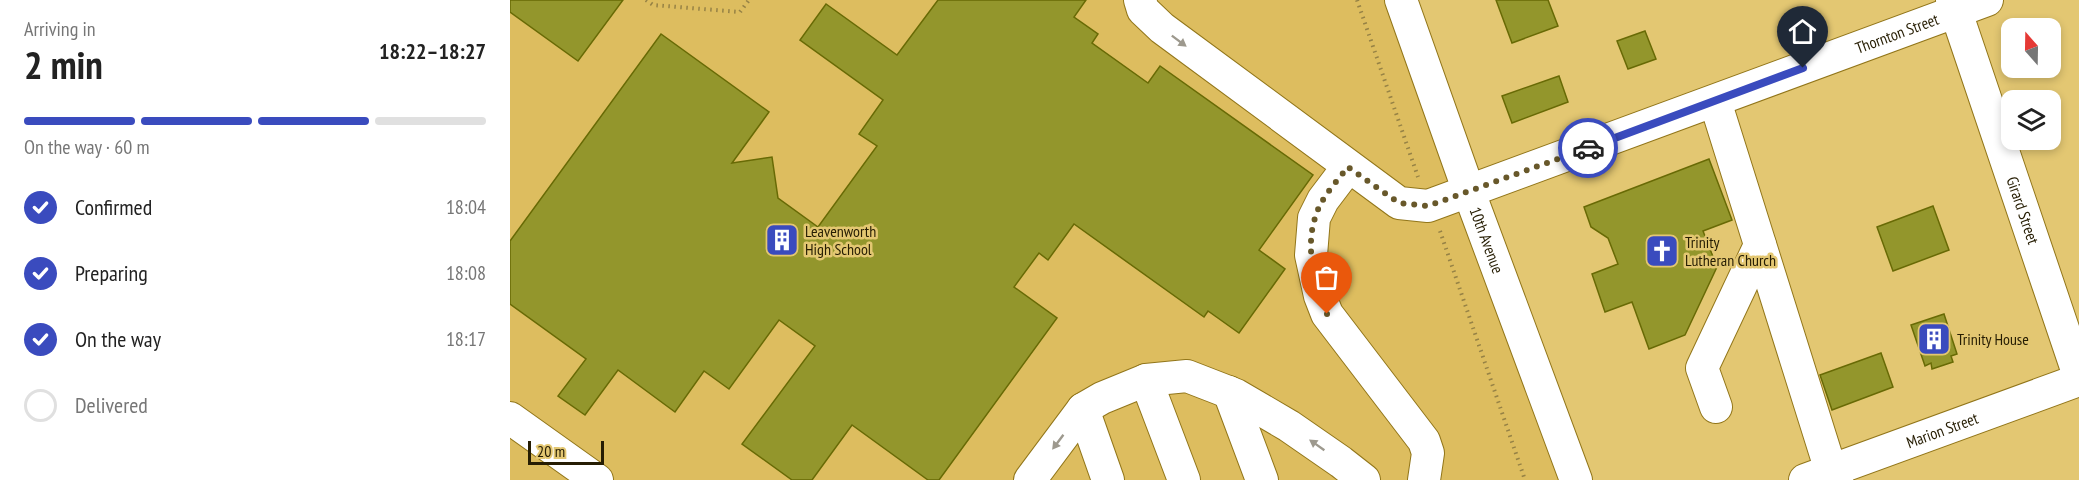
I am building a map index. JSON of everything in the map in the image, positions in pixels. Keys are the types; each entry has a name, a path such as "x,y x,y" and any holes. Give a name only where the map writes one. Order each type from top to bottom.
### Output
{"street":[{"path":"1140,0 1143,10 1162,28 1348,167 1399,203 1428,206"},
{"name":"10th Avenue","path":"1401,0 1469,192 1576,480"},
{"name":"Thornton Street","path":"1428,206 1715,101 1954,6 1987,0"},
{"name":"Girard Street","path":"1954,6 2079,378"},
{"path":"1715,101 1760,245 1824,477"},
{"path":"1348,167 1323,200 1314,218 1311,255 1314,275 1327,314 1424,441 1428,453 1424,480"},
{"path":"1716,407 1702,368 1760,245"},
{"path":"1031,479 1083,409 1102,398 1146,380 1187,376 1229,392 1289,426 1364,480"},
{"name":"Marion Street","path":"1824,477 2079,378"},
{"path":"1146,380 1184,480"},
{"path":"1229,392 1262,480"},
{"path":"1083,409 1108,480"},
{"path":"510,418 597,480"}],"path":[{"path":"646,0 653,5 740,12 749,0"},
{"path":"1357,0 1428,206 1442,235 1525,480"}],"shaded area":[{"path":"510,0 1393,0 1576,480 510,480"}],"building":[{"path":"510,0 623,0 578,61 510,12"},
{"name":"Leavenworth High School","path":"938,0 1086,0 1074,17 1098,34 1092,43 1148,83 1160,66 1313,175 1259,250 1285,269 1239,333 1208,311 1204,317 1074,224 1048,260 1039,253 1014,287 1057,318 939,480 928,480 852,425 812,480 792,480 742,444 815,346 779,320 729,389 704,371 675,412 618,370 585,415 558,396 586,359 510,304 510,241 661,34 769,112 732,163 772,157 778,198 818,227 877,146 859,134 883,100 800,40 826,4 897,55"},
{"path":"1496,0 1548,0 1558,26 1512,43"},
{"path":"1645,31 1656,59 1628,69 1617,41"},
{"path":"1559,76 1568,102 1512,123 1502,96"},
{"name":"Trinity Lutheran Church","path":"1709,159 1732,220 1703,231 1717,267 1685,335 1649,349 1632,302 1605,312 1592,274 1618,264 1608,238 1591,227 1584,207"},
{"path":"1933,206 1949,250 1893,271 1877,227"},
{"name":"Trinity House","path":"1944,314 1957,354 1951,356 1953,362 1932,369 1931,363 1925,366 1911,325"},
{"path":"1881,353 1893,387 1832,410 1820,375"}],"way so far":[{"path":"1327,314 1314,275 1311,255 1314,218 1323,200 1348,167 1399,203 1428,206 1588,148"}],"place":[{"name":"Leavenworth High School","path":"782,240"},
{"name":"Trinity Lutheran Church","path":"1662,251"},
{"name":"Trinity House","path":"1934,339"}],"route":[{"path":"1588,148 1803,68"}]}
